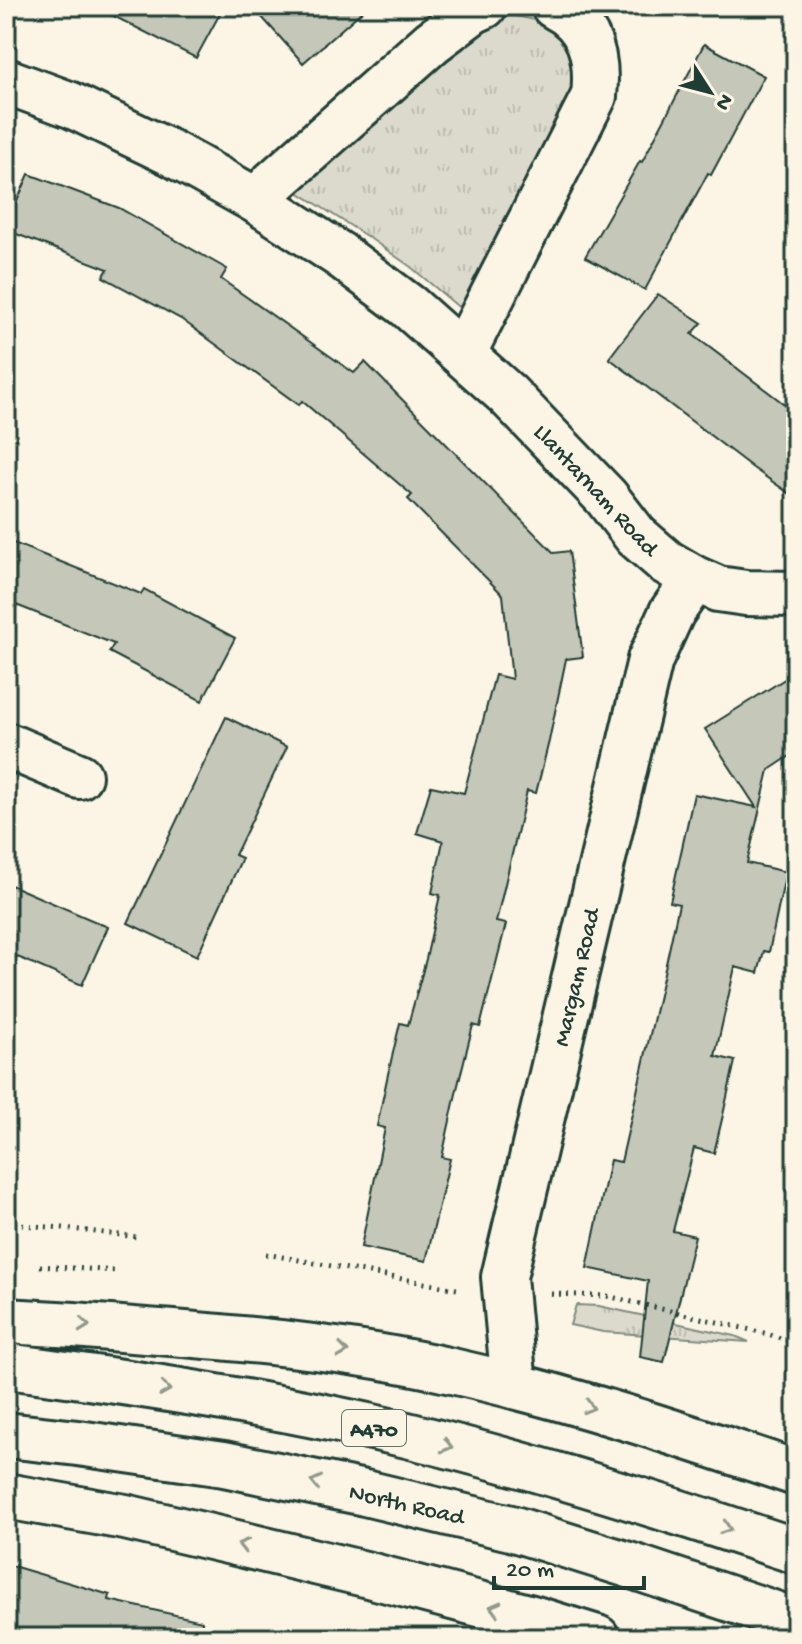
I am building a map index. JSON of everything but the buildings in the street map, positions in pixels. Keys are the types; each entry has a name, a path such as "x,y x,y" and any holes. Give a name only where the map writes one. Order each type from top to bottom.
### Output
{"main road":[{"path":"257,201 273,183 432,42 484,6"},
{"path":"463,354 594,96 597,73 592,49 578,24 568,13 554,6"},
{"name":"Llantarnam Road","path":"6,81 71,105 161,147 257,201 340,255 408,306 508,395 606,497 636,536 666,562 718,589 796,594"},
{"name":"Margam Road","path":"514,1386 504,1277 650,660 672,612 695,579"},
{"path":"6,745 79,776"},
{"path":"6,1321 284,1343 451,1370 620,1416 796,1473"},
{"name":"A470","path":"6,1366 212,1396 406,1435 560,1475 796,1551"},
{"name":"North Road","path":"6,1435 224,1464 296,1477 485,1522 578,1548 796,1621"},
{"path":"6,1496 125,1517 224,1540 394,1581 597,1638"}],"path":[{"path":"6,1224 137,1237"},
{"path":"266,1254 458,1290"},
{"path":"40,1266 118,1271"},
{"path":"550,1294 607,1296 754,1330 796,1343"}],"green space":[{"path":"512,16 542,23 560,36 576,85 469,316 411,267 292,188 440,48 494,19"},
{"path":"576,1305 599,1306 735,1336 749,1342 603,1332 570,1325"}]}
